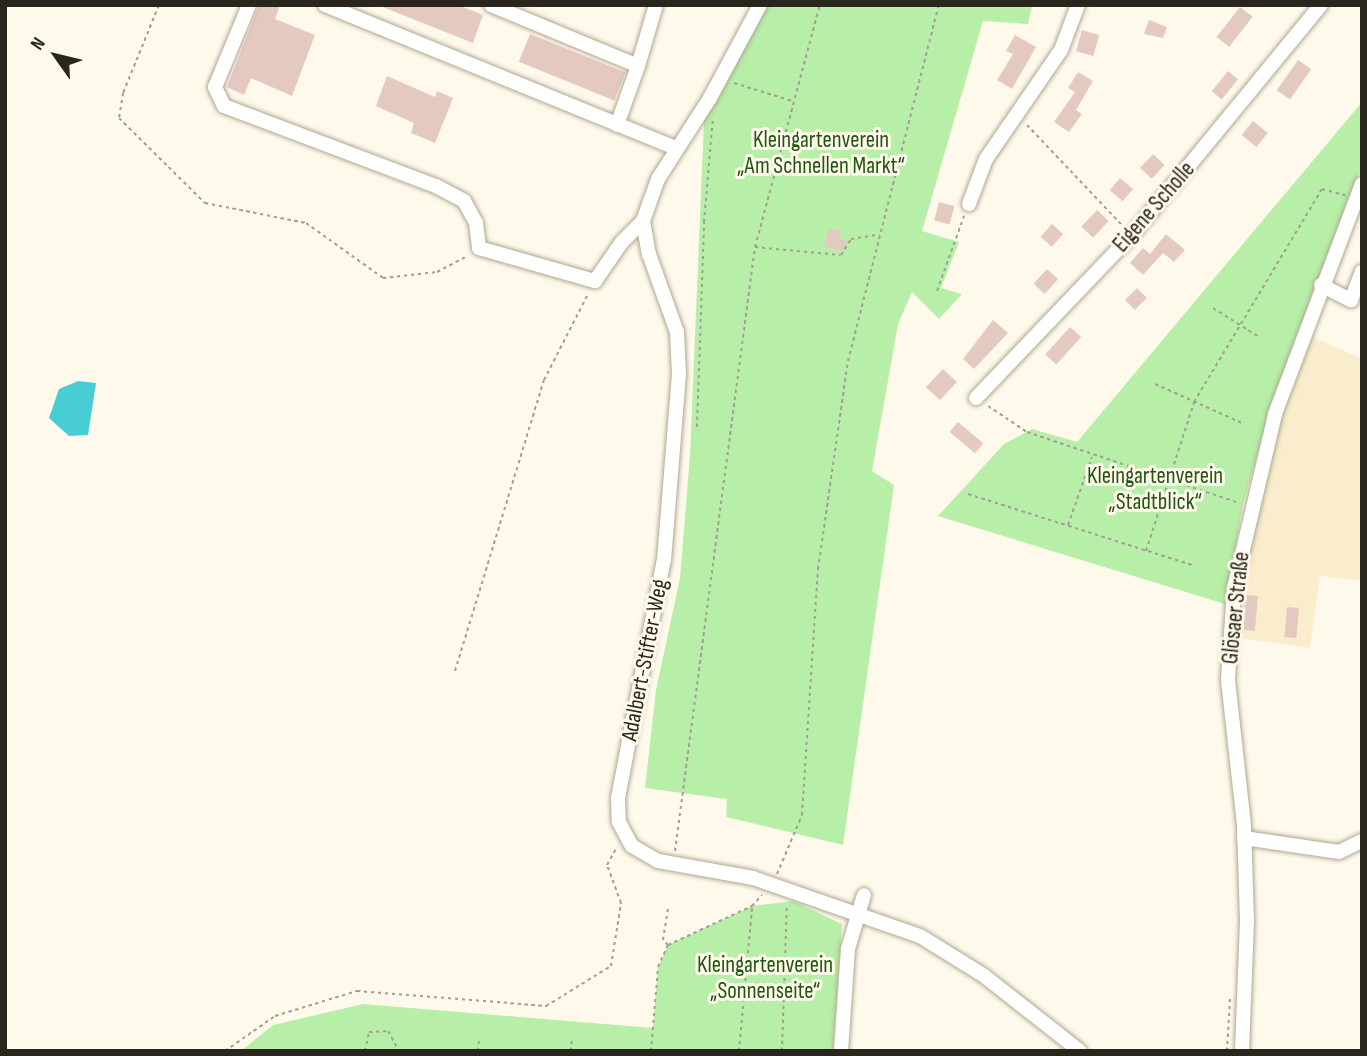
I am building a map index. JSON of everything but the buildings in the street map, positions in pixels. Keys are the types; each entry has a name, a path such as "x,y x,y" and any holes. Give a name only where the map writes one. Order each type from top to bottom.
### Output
{"street":[{"path":"249,5 215,87 224,106 436,186 464,201 476,223 479,248 595,281 622,242 643,221"},
{"path":"325,5 677,149"},
{"path":"491,5 638,66"},
{"path":"617,125 656,5"},
{"name":"Adalbert-Stifter-Weg","path":"624,834 618,800 662,572 679,374 677,332 649,254 643,221 653,190 710,98 760,5"},
{"path":"969,204 986,159 1061,50 1078,5"},
{"name":"Eigene Scholle","path":"976,398 1132,235 1321,5"},
{"name":"Glösaer Straße","path":"1242,1051 1247,921 1244,838 1228,637 1250,504 1275,414 1321,285 1359,191"},
{"path":"1321,285 1356,302 1362,272"},
{"path":"624,834 644,855 672,866 788,889 920,936 958,957 1080,1051"},
{"path":"1244,838 1339,852 1362,841"},
{"path":"842,1051 848,949 855,912 864,895"}],"path":[{"path":"159,5 123,93 119,118 205,203 306,223 383,278 437,272 479,248"},
{"path":"672,866 755,247 820,5"},
{"path":"651,1051 658,967 668,945 752,906 770,887 802,815 818,569 830,471 848,361 877,235 939,5"},
{"path":"731,82 793,101"},
{"path":"697,427 706,177 714,120 710,98"},
{"path":"1016,114 1132,235"},
{"path":"1146,551 1194,402 1322,189 1359,191"},
{"path":"937,291 969,204"},
{"path":"755,247 841,255 851,239 877,235"},
{"path":"455,671 544,380 595,281"},
{"path":"1213,308 1259,337"},
{"path":"1155,384 1244,424"},
{"path":"976,398 1027,432 1092,456 1250,504"},
{"path":"1068,526 1092,456"},
{"path":"968,494 1192,565"},
{"path":"225,1051 275,1016 357,991 546,1006 611,966 621,903 607,865 624,834"},
{"path":"782,1051 788,889"},
{"path":"739,1051 752,906"},
{"path":"668,907 663,940 668,945"},
{"path":"365,1051 369,1032 388,1031 399,1051"},
{"path":"571,1051 572,1037"},
{"path":"478,1051 479,1040"}],"shaded area":[{"path":"1309,335 1362,359 1362,581 1320,576 1310,648 1234,637 1240,583 1279,414"}],"green space":[{"name":"Kleingartenverein „Am Schnellen Markt“","path":"766,5 1032,5 1028,24 983,21 922,231 959,242 941,288 962,294 939,319 912,292 898,324 872,471 894,485 843,845 726,817 727,799 645,788 656,690 680,578 690,455 704,121"},
{"name":"Kleingartenverein „Stadtblick“","path":"1362,102 1362,167 1271,408 1243,504 1225,604 938,516 1004,444 1032,429 1077,442"},
{"name":"Kleingartenverein „Sonnenseite“","path":"793,901 842,924 833,1051 241,1051 273,1025 363,1004 653,1028 658,967 668,945 752,906"}],"water":[{"path":"78,381 96,383 88,435 69,436 49,418 59,389"}]}
